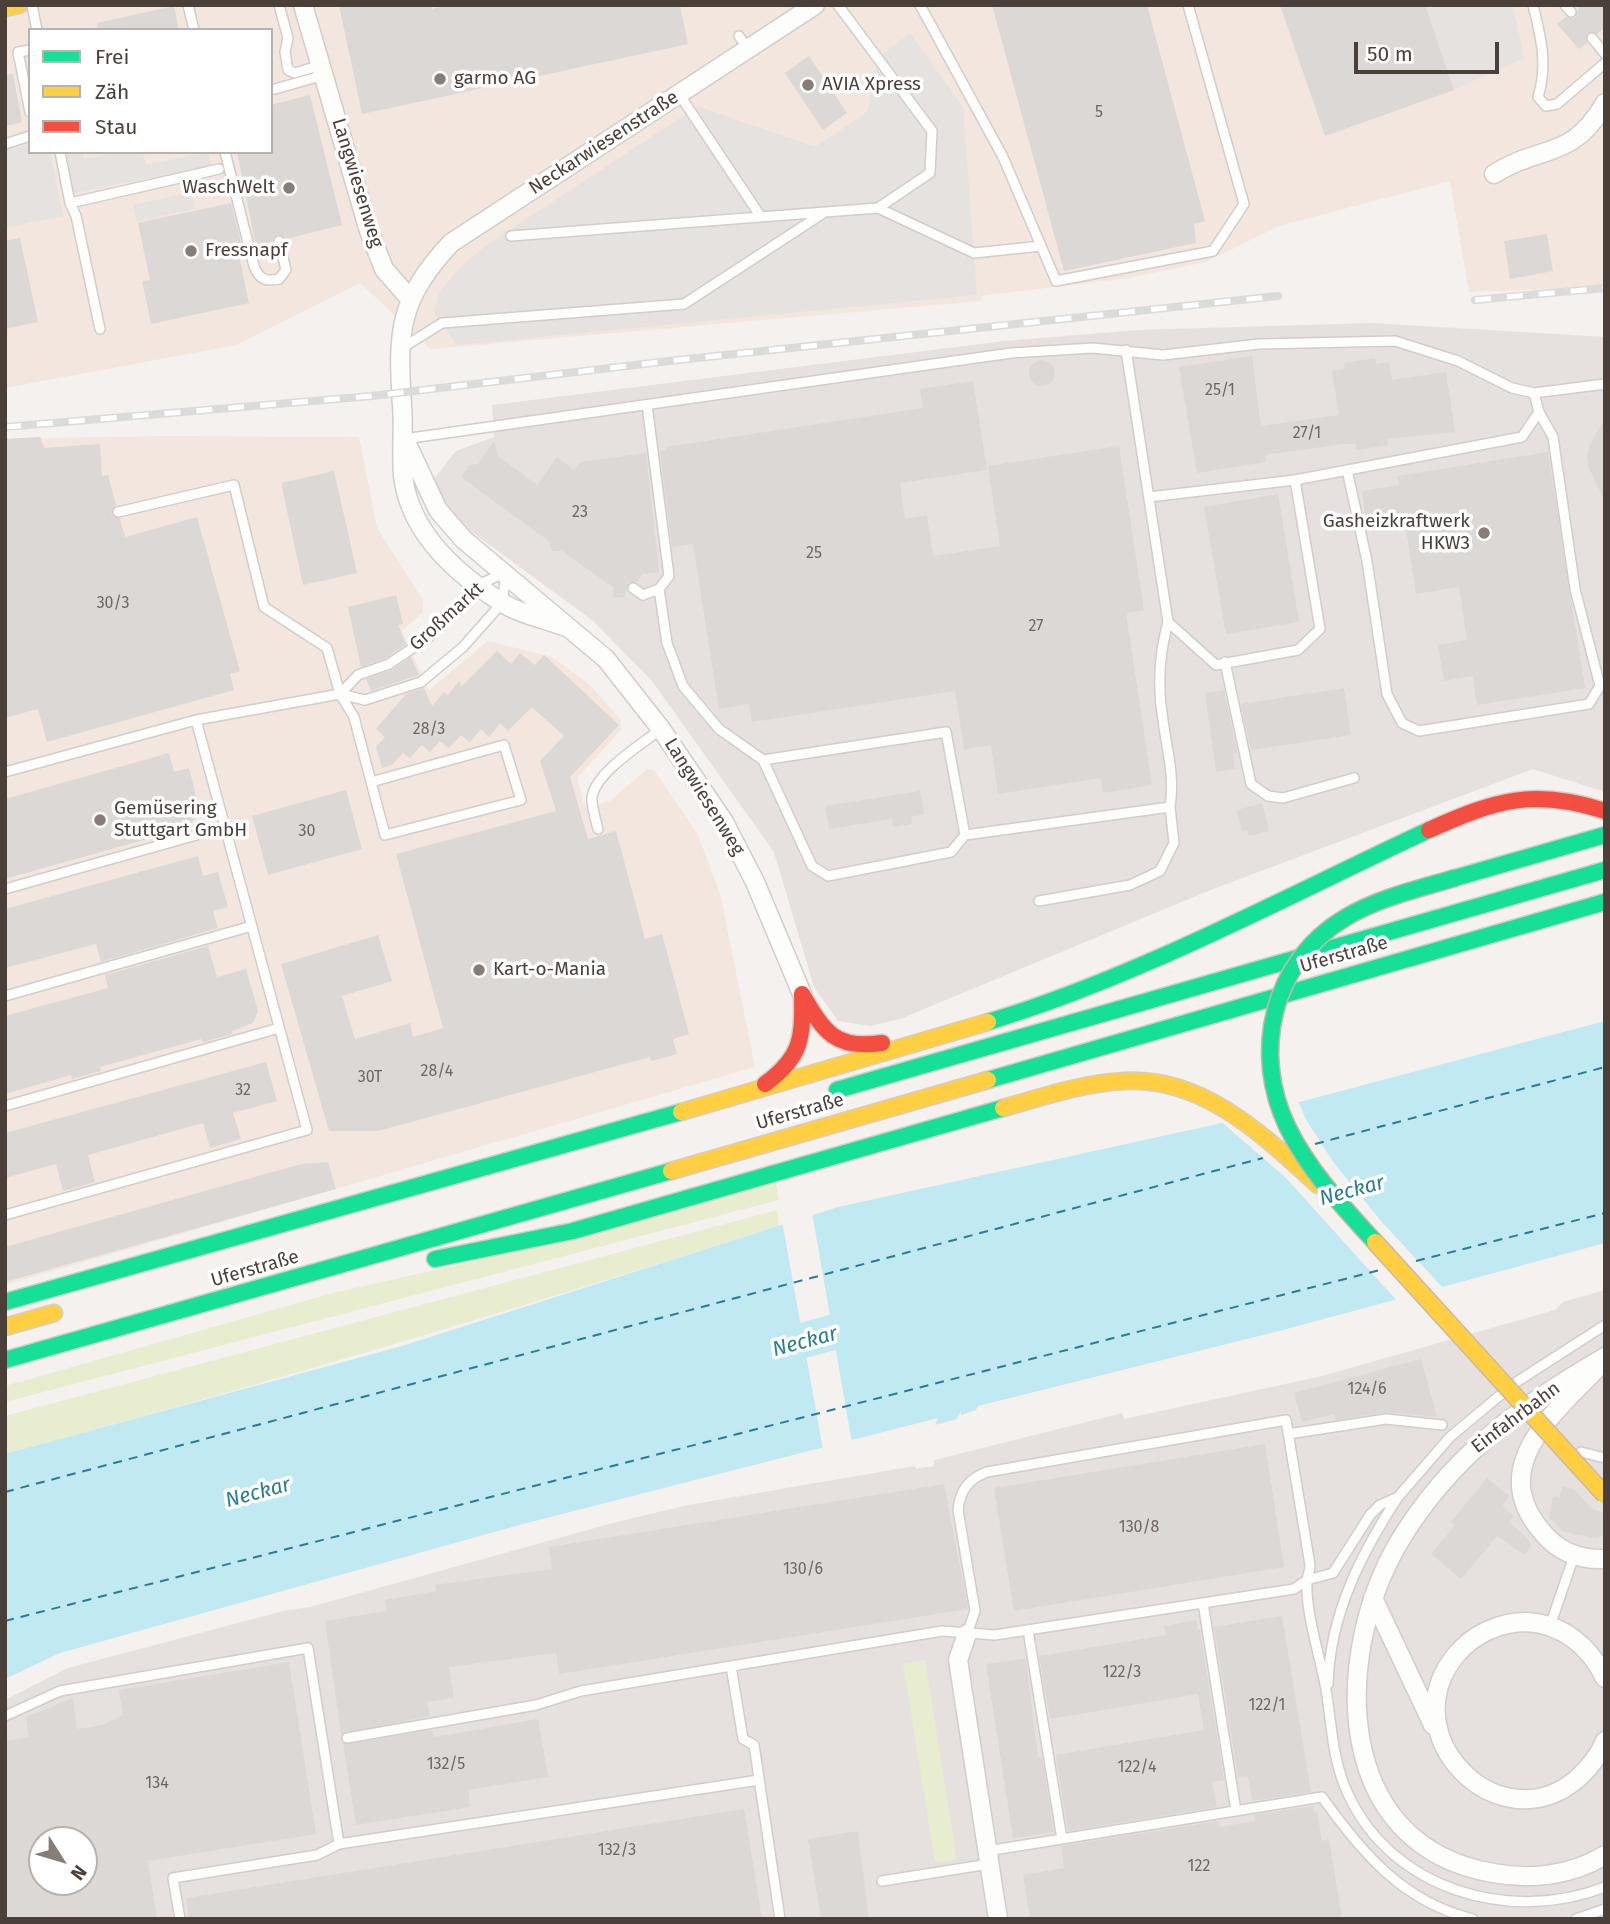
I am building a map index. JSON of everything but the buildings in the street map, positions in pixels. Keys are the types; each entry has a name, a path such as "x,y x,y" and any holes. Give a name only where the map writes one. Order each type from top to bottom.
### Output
{"main road":[{"path":"5,8 19,5"},
{"path":"5,1302 757,1090 1044,1004 1124,972 1459,815 1497,802 1526,797 1561,799 1605,811"},
{"path":"1605,835 1396,895 1334,924 1294,963 1279,991 1269,1025 1268,1044 1269,1069 1277,1104 1304,1155 1346,1210 1605,1495"},
{"name":"Uferstraße","path":"823,1094 1605,870"},
{"name":"Uferstraße","path":"5,1360 391,1252 1605,902"},
{"path":"802,994 819,1024 836,1041 862,1047 891,1041 930,1040"},
{"path":"757,1090 786,1070 796,1056 801,1043 802,994"},
{"path":"391,1252 423,1261 573,1231 1031,1100 1111,1082 1144,1081 1177,1086 1212,1101 1240,1119 1346,1210"},
{"path":"5,1326 72,1307"}],"street":[{"name":"Langwiesenweg","path":"303,5 369,231 384,269 410,299 403,317 400,349 403,474 411,509 447,561 478,585 502,603 566,627"},
{"name":"Neckarwiesenstraße","path":"410,299 431,265 451,243 679,94 744,42 815,5"},
{"path":"1494,174 1525,159 1561,148 1585,132 1605,103"},
{"name":"Langwiesenweg","path":"404,439 438,510 463,539 606,659 662,729 723,822 743,858 802,994"},
{"name":"Einfahrbahn","path":"1601,1558 1574,1556 1549,1540 1530,1515 1520,1485 1528,1447 1541,1428 1605,1359"},
{"name":"Einfahrbahn","path":"1605,1359 1557,1385 1474,1446 1430,1494 1398,1544 1373,1598 1354,1685 1357,1730 1364,1763 1381,1800 1407,1832 1432,1852 1469,1869 1520,1878 1562,1873 1605,1855"},
{"path":"1373,1598 1447,1754 1461,1773 1480,1787 1502,1796 1525,1798 1548,1795 1570,1785 1588,1770 1605,1741"},
{"path":"1447,1754 1438,1732 1435,1709 1439,1686 1448,1664 1463,1646 1493,1629 1527,1622 1550,1626 1585,1647 1605,1678"},
{"path":"967,1634 958,1660 998,1919"}],"lane":[{"path":"32,5 37,28"},
{"path":"188,5 194,28"},
{"path":"279,5 288,38 284,63 288,70 295,73 322,70"},
{"path":"838,5 932,131 930,173 878,208"},
{"path":"932,5 923,9 1003,157 1056,281 1213,251 1244,204 1188,5"},
{"path":"1533,5 1544,53 1544,78 1538,97 1546,106 1557,104 1605,63"},
{"path":"1592,38 1605,54"},
{"path":"28,50 18,52 28,101"},
{"path":"275,89 322,70"},
{"path":"679,94 761,217"},
{"path":"5,144 28,137"},
{"path":"60,154 100,329"},
{"path":"226,154 254,266 260,278 265,281 279,279 286,270 279,241"},
{"path":"70,203 219,169"},
{"path":"510,236 878,208 974,253 1041,246"},
{"path":"400,349 442,324 684,304 826,212"},
{"path":"404,439 1011,353 1093,348 1163,355 1259,344 1395,341 1458,361 1513,388 1534,393 1605,384"},
{"path":"1039,901 1130,885 1160,871 1174,843 1170,807 1174,781 1159,683 1160,654 1168,622 1126,350"},
{"path":"1347,470 1367,561 1387,694 1402,723 1419,730 1589,704 1602,686 1575,589 1553,437 1539,412 1534,393"},
{"path":"632,588 643,595 659,589 669,576 647,405"},
{"path":"1149,497 1295,480 1522,437 1539,412"},
{"path":"1168,622 1216,664 1298,650 1320,629 1295,480"},
{"path":"118,512 234,485 264,607 327,648 340,694 354,717 371,782 385,835 521,800 504,745 371,782"},
{"name":"Großmarkt","path":"506,573 502,603 463,647 421,682 365,700 340,694 358,675 389,664 429,638 478,585 506,573"},
{"path":"659,589 667,643 683,686 719,729 763,760 812,866 828,876 951,852 965,835 1170,807"},
{"path":"1225,662 1251,785 1268,796 1283,798 1354,778"},
{"path":"5,772 196,720 340,694"},
{"path":"5,1215 307,1130 196,720"},
{"path":"598,829 592,797 598,783 612,766 662,729"},
{"path":"763,760 946,732 965,835"},
{"path":"5,889 225,827"},
{"path":"5,996 252,926"},
{"path":"5,1106 279,1028"},
{"path":"1328,1696 1333,1638 1344,1599 1359,1565 1398,1497 1450,1437 1487,1405 1552,1357 1605,1325"},
{"path":"1288,1434 1386,1419 1442,1425"},
{"path":"967,1634 975,1611 958,1510 961,1495 974,1478 987,1472 1286,1420 1310,1565 1307,1580 1328,1696 1335,1756 1347,1793 1371,1833 1411,1870 1454,1893 1508,1905 1546,1904 1572,1899 1605,1887"},
{"path":"1579,1452 1605,1458"},
{"path":"346,1738 536,1706 581,1691 942,1631 995,1635 1294,1589 1307,1580 1333,1573 1370,1515 1380,1505 1398,1497"},
{"path":"1550,1626 1574,1556"},
{"path":"1203,1603 1236,1811"},
{"path":"1028,1630 1062,1839"},
{"path":"5,1716 60,1691 308,1648 339,1844"},
{"path":"731,1666 743,1739 754,1745 780,1919"},
{"path":"180,1919 173,1878 317,1855 339,1844 759,1780"},
{"path":"881,1881 1062,1839 1322,1797 1357,1846 1394,1880 1439,1907 1473,1919"},
{"path":"1576,1919 1605,1909"}],"shaded area":[{"path":"5,5 1605,5 1605,287 1469,292 1450,181 1279,226 1206,262 1128,278 981,296 981,301 431,349 360,283 236,345 5,388"},
{"path":"1425,5 1513,5 1524,58 1454,90"},
{"path":"910,33 963,107 977,295 457,345 434,313 439,293 461,266 487,245 698,106 815,147 867,112 878,58"},
{"path":"28,144 28,154 50,154 63,216 5,228 5,150"},
{"path":"66,154 83,154 84,159 108,154 143,154 146,165 208,154 211,166 74,193"},
{"path":"192,192 195,209 137,221 133,205"},
{"path":"1372,323 1605,337 1605,792 1533,769 1213,889 900,1019 870,1026 838,1021 814,987 774,852 652,681 592,620 461,524 442,507 431,482 456,451 494,437 492,405 1004,341 1138,330"},
{"path":"164,436 359,437 377,528 423,600 423,612 402,631 429,690 488,641 552,657 590,685 620,719 621,730 577,778 585,807 610,801 647,769 654,770 697,833 720,893 755,1067 5,1285 5,439"},
{"path":"1605,1290 1605,1919 5,1919 5,1700 68,1668 287,1610 310,1607 613,1523 688,1505 915,1466 916,1469 934,1466 934,1460 1122,1413 1124,1419 1322,1376 1555,1310 1563,1302"}],"green space":[{"path":"776,1183 779,1200 5,1402 5,1386 333,1293 475,1261"},
{"path":"777,1210 779,1226 393,1344 5,1454 5,1416"},
{"path":"925,1660 957,1860 935,1862 903,1664"}],"water":[{"path":"1605,1021 1605,1243 1283,1330 978,1406 976,1410 961,1415 961,1411 957,1419 935,1425 938,1418 523,1524 60,1653 5,1679 5,1454 402,1346 838,1207 1213,1125","holes":["831,1328 834,1330 833,1343 810,1347 802,1341 808,1332"]}],"pier":[{"path":"1297,1099 1307,1121 1334,1163 1381,1221 1445,1290 1399,1303 1285,1177 1219,1120"},
{"path":"812,1212 852,1443 823,1450 782,1221","holes":["830,1331 831,1340 811,1343 806,1340 810,1335"]}],"waterway":[{"name":"Neckar","path":"757,1353 878,1320"}],"ferry route":[{"path":"1315,1144 1605,1067"},
{"path":"5,1492 1263,1158"},
{"path":"1416,1261 1605,1213"},
{"path":"5,1621 1380,1270"}],"railway":[{"path":"1475,300 1605,288"},
{"path":"5,427 372,396 669,361 1278,296"}],"traffic: fast":[{"path":"988,1022 1044,1004 1156,959 1429,830"},
{"path":"1455,878 1605,835"},
{"path":"837,1090 1605,870"},
{"path":"1375,1242 1316,1174 1288,1128 1277,1099 1271,1070 1275,1011 1285,984 1300,958 1320,936 1345,918 1371,905 1455,878"},
{"path":"988,1080 1605,902"},
{"path":"435,1259 573,1231 1003,1108"},
{"path":"5,1302 681,1112"},
{"path":"5,1360 671,1171"}],"traffic: slow":[{"path":"5,8 19,5"},
{"path":"681,1112 988,1022"},
{"path":"671,1171 988,1080"},
{"path":"1003,1108 1063,1091 1109,1082 1153,1082 1180,1088 1206,1099 1254,1129 1318,1185"},
{"path":"1375,1242 1605,1495"},
{"path":"5,1327 54,1313"}],"traffic: jam":[{"path":"1429,830 1475,811 1515,801 1557,800 1605,811"},
{"path":"802,994 817,1019 842,1041 853,1044 882,1043"},
{"path":"765,1084 787,1065 798,1045 802,1023 802,994"}],"place":[{"name":"garmo AG","path":"440,79"},
{"name":"AVIA Xpress","path":"808,85"},
{"name":"WaschWelt","path":"289,188"},
{"name":"Fressnapf","path":"191,251"},
{"name":"Gasheizkraftwerk HKW3","path":"1484,533"},
{"name":"Gemüsering Stuttgart GmbH","path":"100,820"},
{"name":"Kart-o-Mania","path":"479,970"}]}
